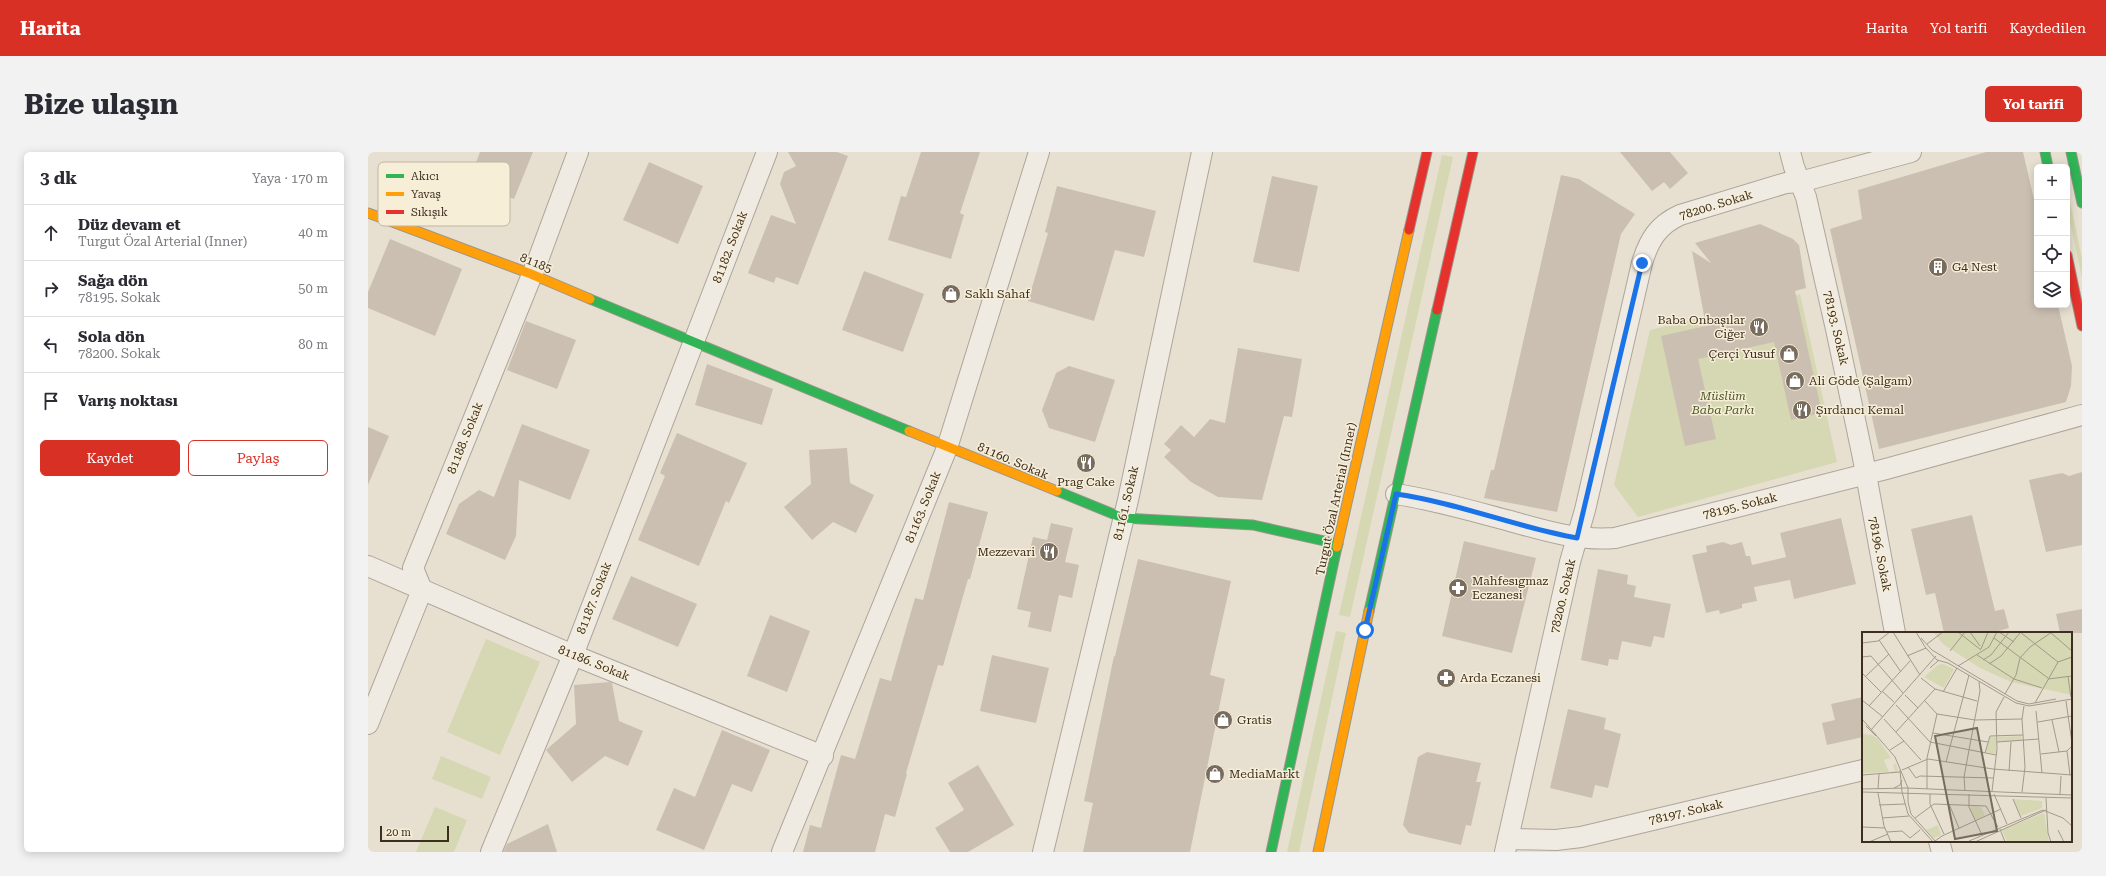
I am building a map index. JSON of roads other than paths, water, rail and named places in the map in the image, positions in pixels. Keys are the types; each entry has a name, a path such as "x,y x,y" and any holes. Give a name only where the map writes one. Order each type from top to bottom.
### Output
{"main road":[{"name":"Turgut Özal Arterial (Inner)","path":"1271,852 1426,152"},
{"path":"1318,852 1344,723 1472,152"},
{"path":"2045,152 2047,164"},
{"path":"2071,152 2082,203"},
{"name":"81185","path":"368,213 378,217"},
{"name":"81185","path":"403,226 531,274 692,342"},
{"path":"2070,269 2082,326"},
{"name":"81160. Sokak","path":"692,342 947,448 1123,518 1253,525 1338,544"}],"street":[{"name":"81188. Sokak","path":"422,590 413,568 531,274 578,152"},
{"name":"81182. Sokak","path":"692,342 767,152"},
{"name":"81163. Sokak","path":"782,852 947,448 1039,152"},
{"name":"81161. Sokak","path":"1043,852 1123,518 1202,152"},
{"name":"78193. Sokak","path":"1790,152 1806,197 1866,474"},
{"name":"78200. Sokak","path":"1506,845 1570,562 1642,263 1653,235 1668,220 1680,215 1786,183 1800,182 1911,152"},
{"name":"81187. Sokak","path":"491,852 573,655 692,342"},
{"name":"78195. Sokak","path":"1396,494 1431,499 1555,534 1577,538 1615,538 1866,474 2082,415"},
{"name":"78196. Sokak","path":"1866,474 1895,632"},
{"name":"81186. Sokak","path":"368,566 573,655 822,756"},
{"path":"368,724 422,590"},
{"name":"78197. Sokak","path":"1506,845 1581,836 1862,770"},
{"path":"1939,842 1942,852"}],"place":[{"name":"G4 Nest","path":"1938,267"},
{"name":"Saklı Sahaf","path":"951,294"},
{"name":"Baba Onbaşılar Ciğer","path":"1759,327"},
{"name":"Çerçi Yusuf","path":"1789,354"},
{"name":"Ali Göde (Şalgam)","path":"1795,381"},
{"name":"Şırdancı Kemal","path":"1802,410"},
{"name":"Prag Cake","path":"1086,463"},
{"name":"Mezzevari","path":"1049,552"},
{"name":"Mahfesıgmaz Eczanesi","path":"1458,588"},
{"name":"Arda Eczanesi","path":"1446,678"},
{"name":"Gratis","path":"1223,720"},
{"name":"MediaMarkt","path":"1215,774"}],"park label":[{"name":"Müslüm Baba Parkı","path":"1723,403"}]}
